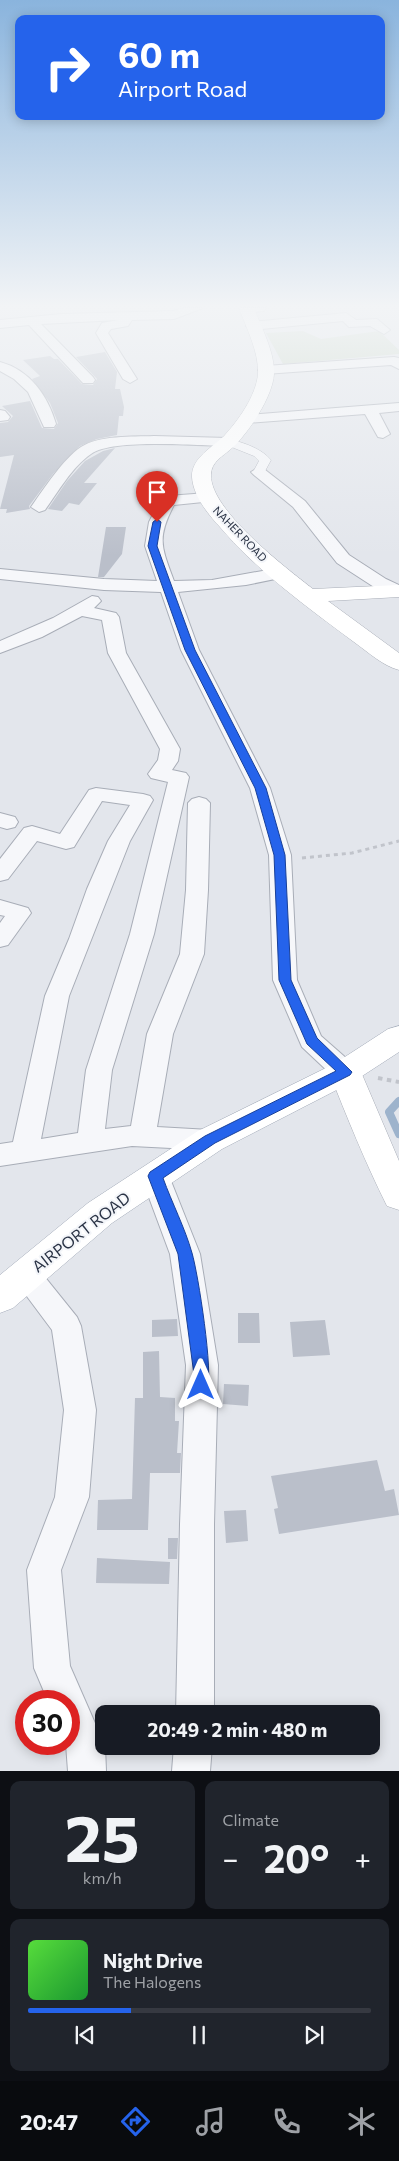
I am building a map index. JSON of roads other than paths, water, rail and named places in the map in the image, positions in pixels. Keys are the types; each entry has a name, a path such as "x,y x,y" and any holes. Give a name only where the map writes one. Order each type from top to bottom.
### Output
{"main road":[{"name":"NAHER ROAD","path":"259,391 247,419 228,442 207,459 200,477 207,498 218,514 279,573 399,663"},
{"path":"308,596 399,591"},
{"name":"AIRPORT ROAD","path":"0,1297 100,1213 210,1140 345,1072 399,1036"},
{"path":"345,1072 376,1148 399,1196"}],"street":[{"path":"33,391 44,404 50,424"},
{"path":"247,419 399,407"},
{"path":"370,409 383,434"},
{"path":"39,507 86,450 122,442 228,442 258,454 265,460 259,472 299,504 343,558 380,583 399,591"},
{"path":"207,498 168,501 157,522 153,546 190,650 260,788 280,859 285,980 312,1041 345,1072"},
{"path":"0,574 112,584 168,586 250,582 279,573"},
{"path":"0,648 43,630 80,610 112,584"},
{"path":"80,610 110,617 117,653 170,749 168,761 158,774 179,777 142,934 99,1070 90,1142"},
{"path":"0,874 32,833 66,842 96,794 143,800 119,841 101,881 81,939 57,996 13,1153 142,1137 210,1140"},
{"path":"142,1137 160,1034 192,954 197,890 199,803"},
{"path":"0,907 20,913 0,939"},
{"path":"155,1176 185,1254 202,1365 197,1524 195,1705"},
{"path":"26,1275 66,1326 80,1410 72,1496 44,1570 52,1668 62,1690"},
{"path":"80,1732 86,1746 87,1771"},
{"path":"191,1771 192,1755"}],"waterway":[{"path":"399,1101 389,1112 399,1134"}]}
